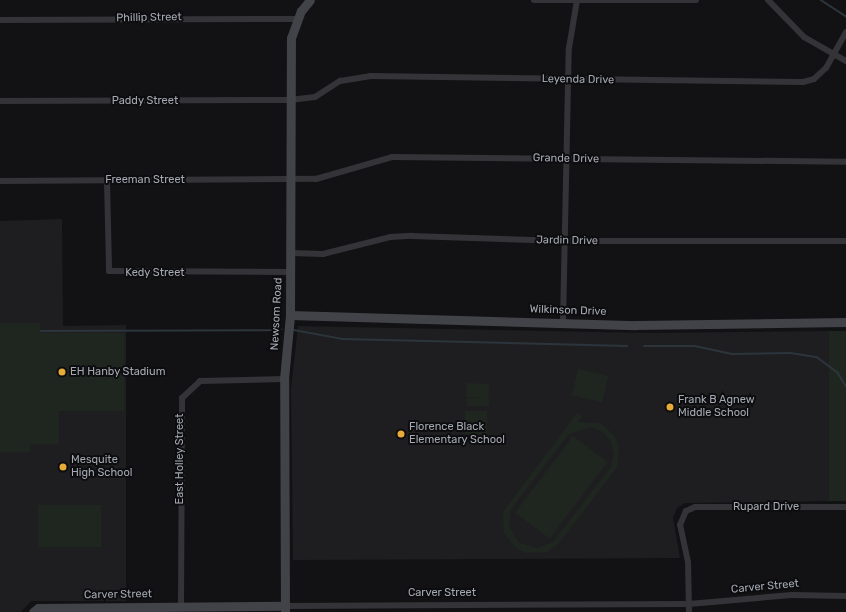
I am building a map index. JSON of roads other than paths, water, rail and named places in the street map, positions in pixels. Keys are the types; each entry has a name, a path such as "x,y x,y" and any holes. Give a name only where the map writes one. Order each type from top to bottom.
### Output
{"street":[{"name":"Newsom Road","path":"284,609 284,380 290,316 291,272 291,38 298,19 310,0"},
{"name":"Newsom Road","path":"298,19 317,0"},
{"path":"534,0 696,0"},
{"path":"563,323 569,80 572,20 577,0"},
{"path":"768,0 804,38 846,61"},
{"name":"Phillip Street","path":"0,20 298,19"},
{"name":"Leyenda Drive","path":"290,100 315,97 340,81 370,76 569,80 803,82 820,74 834,54 846,32"},
{"name":"Paddy Street","path":"0,101 290,100"},
{"name":"Grande Drive","path":"290,179 330,177 352,166 392,157 846,162"},
{"name":"Freeman Street","path":"0,181 290,179"},
{"name":"Kedy Street","path":"106,180 109,271 291,272"},
{"name":"Jardin Drive","path":"291,252 323,254 405,237 565,241 846,241"},
{"name":"Wilkinson Drive","path":"290,316 563,323 846,322"},
{"name":"East Holley Street","path":"184,608 182,398 200,381 284,380"},
{"name":"Rupard Drive","path":"689,604 688,562 680,522 686,511 695,507 846,507"},
{"name":"Carver Street","path":"35,610 59,607 284,609 689,604 792,595 846,596"},
{"path":"689,604 689,612"},
{"path":"50,612 59,607"}],"waterway":[{"path":"821,0 846,16"},
{"path":"41,331 282,330"},
{"path":"294,330 343,339 627,346"},
{"path":"644,346 695,346 733,354 791,353 817,357 838,373 846,386"}],"place":[{"name":"EH Hanby Stadium","path":"62,372"},
{"name":"Frank B Agnew Middle School","path":"670,407"},
{"name":"Florence Black Elementary School","path":"401,434"},
{"name":"Mesquite High School","path":"63,467"}]}
